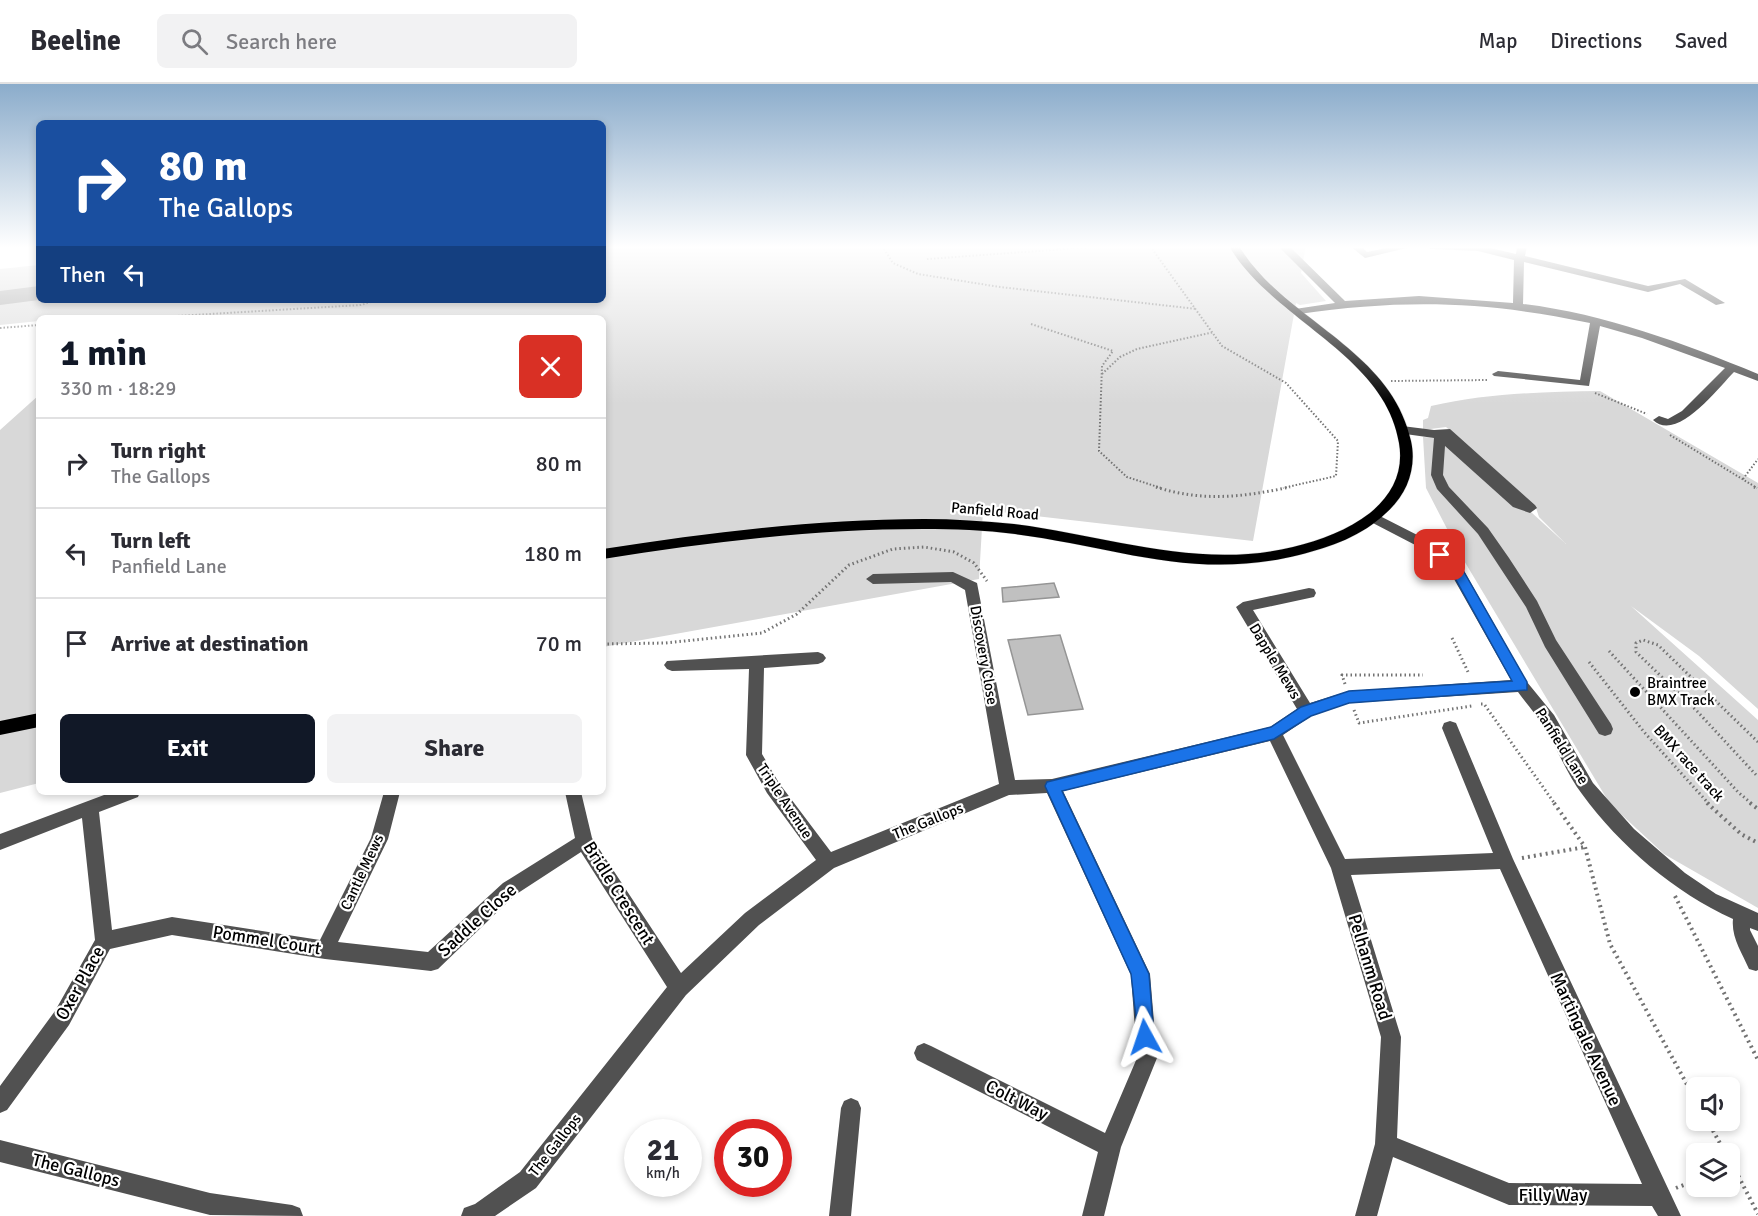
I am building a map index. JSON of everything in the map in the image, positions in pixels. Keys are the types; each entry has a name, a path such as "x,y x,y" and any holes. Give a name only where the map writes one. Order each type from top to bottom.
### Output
{"main road":[{"path":"1286,299 1375,378 1386,395 1402,430 1408,455 1403,483 1374,518"},
{"name":"Panfield Road","path":"606,554 694,539 827,525 971,525 1027,530 1173,560 1227,562 1264,560 1296,552 1341,537 1374,518"},
{"path":"0,728 36,721"}],"street":[{"path":"1337,299 1341,303"},
{"path":"1299,310 1341,303 1405,299"},
{"path":"1452,299 1518,305 1596,320 1694,350 1758,378"},
{"path":"1518,299 1518,305"},
{"path":"1713,299 1720,303"},
{"path":"1498,374 1591,386 1592,332 1596,320"},
{"path":"1666,425 1686,414 1733,367"},
{"path":"1402,430 1438,435 1446,432 1530,508 1518,504 1438,435"},
{"path":"1438,435 1437,475 1443,489 1483,531 1532,605 1550,643 1605,729"},
{"name":"Panfield Lane","path":"1374,518 1426,545 1455,568 1522,686 1548,720 1587,788 1628,835 1679,879 1710,900 1750,919"},
{"name":"Discovery Close","path":"873,579 953,577 972,587 1008,788"},
{"name":"Dapple Mews","path":"1306,711 1242,607 1309,593"},
{"path":"672,665 757,663 818,658"},
{"name":"Triple Avenue","path":"757,663 754,755 773,788 828,862"},
{"name":"The Gallops","path":"472,1216 482,1212 528,1180 679,988 752,919 828,862 1008,788 1052,786 1274,733 1306,711 1349,697 1522,686"},
{"name":"Martingale Avenue","path":"1450,728 1505,861 1658,1195 1670,1216"},
{"name":"Pelhanm Road","path":"1274,733 1340,867 1391,1037 1386,1144 1366,1216"},
{"path":"1052,786 1140,974 1147,1058 1110,1147 1094,1216"},
{"path":"0,842 125,795"},
{"name":"Cantle Mews","path":"326,950 379,839 391,795"},
{"name":"Bridle Crescent","path":"574,795 584,841 679,988"},
{"name":"Oxer Place","path":"0,1103 62,1018 104,941 90,809"},
{"name":"Saddle Close","path":"431,962 509,889 584,841"},
{"path":"1340,867 1505,861"},
{"path":"1750,919 1742,931 1756,962"},
{"name":"Pommel Court","path":"104,941 172,926 326,950 431,962"},
{"name":"Colt Way","path":"924,1053 1110,1147"},
{"path":"840,1216 851,1108"},
{"name":"Filly Way","path":"1386,1144 1509,1194 1658,1195"},
{"name":"The Gallops","path":"0,1151 210,1204 292,1216"}],"path":[{"path":"1110,299 1197,309"},
{"path":"1031,324 1113,351 1102,366 1099,451 1127,477 1181,495 1246,496 1336,476 1338,441 1286,382 1221,346 1214,332 1189,299"},
{"path":"193,315 367,303"},
{"path":"0,328 36,325"},
{"path":"1102,374 1126,353 1179,338 1197,338 1214,332"},
{"path":"1666,425 1758,489"},
{"path":"1743,479 1758,459"},
{"path":"606,644 647,647 767,632 798,616 838,573 861,557 898,549 937,548 965,555 986,574 987,586"},
{"path":"1452,638 1470,675 1458,675"},
{"path":"1758,742 1658,645 1643,640 1636,643 1636,652 1696,710 1758,777"},
{"name":"BMX race track","path":"1609,651 1738,792 1758,809"},
{"name":"BMX race track","path":"1589,662 1642,729 1731,827 1758,843"},
{"path":"1435,675 1342,675 1359,723 1484,704 1585,847 1610,944 1686,1083"},
{"path":"1505,861 1585,847"},
{"path":"1679,879 1675,896 1758,1060"},
{"path":"1740,1183 1758,1214"}],"shaded area":[{"path":"0,299 36,299 36,303 606,303 606,299 1324,299 1326,301 1300,305 1296,303 1253,541 983,510 979,579 606,646 606,315 36,315 36,321 0,325"},
{"path":"1600,391 1758,483 1758,709 1699,656 1631,606 1758,720 1758,908 1664,854 1610,804 1460,554 1426,488 1423,437 1436,438 1512,505 1531,512 1566,544 1539,517 1535,505 1446,427 1423,430 1423,420 1428,418 1431,406 1473,398"},
{"path":"36,398 36,784 0,793 0,430"}],"building":[{"path":"1054,583 1059,597 1003,602 1002,588"},
{"path":"1060,635 1083,709 1028,715 1008,640"}],"place":[{"name":"Braintree BMX Track","path":"1635,692"}],"route":[{"path":"1145,1037 1140,974 1052,786 1274,733 1306,711 1349,697 1522,686 1455,568 1440,555"}]}
